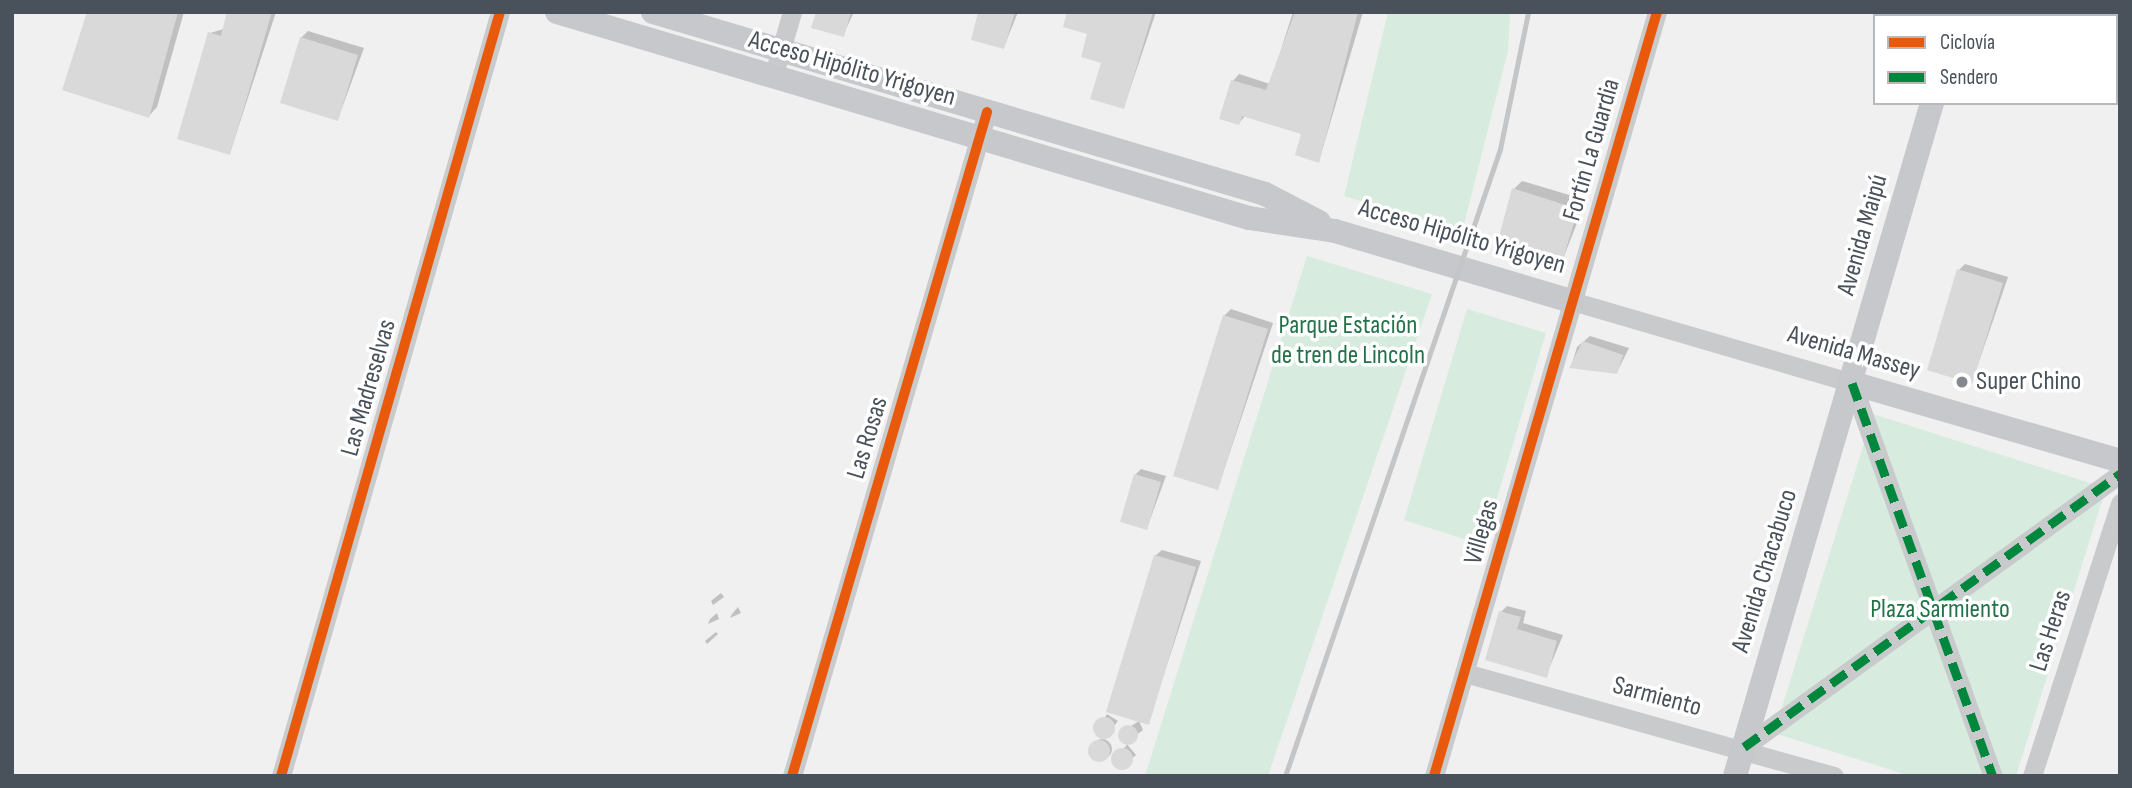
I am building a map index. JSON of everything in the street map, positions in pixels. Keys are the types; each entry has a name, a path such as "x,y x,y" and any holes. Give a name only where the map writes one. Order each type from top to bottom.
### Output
{"main road":[{"name":"Acceso Hipólito Yrigoyen","path":"557,12 1249,218 1335,231 1572,301"},
{"name":"Acceso Hipólito Yrigoyen","path":"653,12 780,52 1265,194 1335,231"},
{"name":"Avenida Maipú","path":"1852,383 1931,105"},
{"name":"Avenida Massey","path":"1852,383 2120,461"},
{"name":"Avenida Chacabuco","path":"1735,776 1852,383"}],"street":[{"name":"Las Madreselvas","path":"281,776 500,12"},
{"path":"773,77 792,12"},
{"name":"Fortín La Guardia","path":"1572,301 1657,12"},
{"name":"Las Rosas","path":"792,776 987,112"},
{"name":"Avenida Massey","path":"1572,301 1852,383"},
{"name":"Villegas","path":"1434,776 1572,301"},
{"path":"1852,383 1935,608 1993,776"},
{"path":"1744,747 2120,474"},
{"name":"Las Heras","path":"2032,776 2120,503"},
{"name":"Sarmiento","path":"1465,673 1744,747 1835,776"}],"green space":[{"path":"1388,12 1510,12 1508,51 1462,232 1344,196"},
{"name":"Parque Estación de tren de Lincoln","path":"1307,256 1432,294 1268,776 1145,776"},
{"path":"1467,309 1546,333 1483,545 1404,520"},
{"name":"Plaza Sarmiento","path":"1873,414 2106,488 2016,776 1910,776 1774,733"}],"building":[{"path":"87,12 178,12 149,118 62,90"},
{"path":"227,12 272,12 230,155 177,139 208,32 221,36"},
{"path":"816,12 851,12 844,37 811,28"},
{"path":"978,12 1015,12 1004,49 971,40"},
{"path":"1067,12 1153,12 1124,109 1090,99 1101,63 1081,57 1087,34 1063,27"},
{"path":"1295,12 1358,12 1319,163 1295,155 1301,134 1242,116 1239,125 1219,119 1231,80 1266,90"},
{"path":"300,37 358,55 338,121 280,103"},
{"path":"1512,188 1578,209 1561,266 1496,248"},
{"path":"1957,269 2003,283 1972,384 1927,370"},
{"path":"1223,315 1268,329 1218,490 1173,476"},
{"path":"1583,341 1623,355 1617,374 1569,368"},
{"path":"1134,474 1161,482 1147,530 1120,522"},
{"path":"1154,555 1196,567 1149,725 1106,712"},
{"path":"1499,611 1521,617 1517,629 1557,641 1547,678 1485,660"},
{"path":"1104,717 1112,720 1115,728 1112,736 1104,739 1096,736 1093,728 1096,720"},
{"path":"1124,725 1132,725 1138,735 1132,745 1124,745 1118,739 1118,731"},
{"path":"1099,740 1107,743 1110,751 1107,759 1099,762 1091,759 1088,751 1091,743"},
{"path":"1122,748 1130,751 1133,759 1130,767 1122,770 1114,767 1111,759 1114,751"}],"railway":[{"path":"1285,776 1500,149 1528,12"}],"marked path":[{"path":"1852,383 1993,776"},
{"path":"1744,747 2120,474"}],"cycle path":[{"path":"281,776 500,12"},
{"path":"1434,776 1657,12"},
{"path":"792,776 987,112"}],"place":[{"name":"Super Chino","path":"1962,382"}]}
